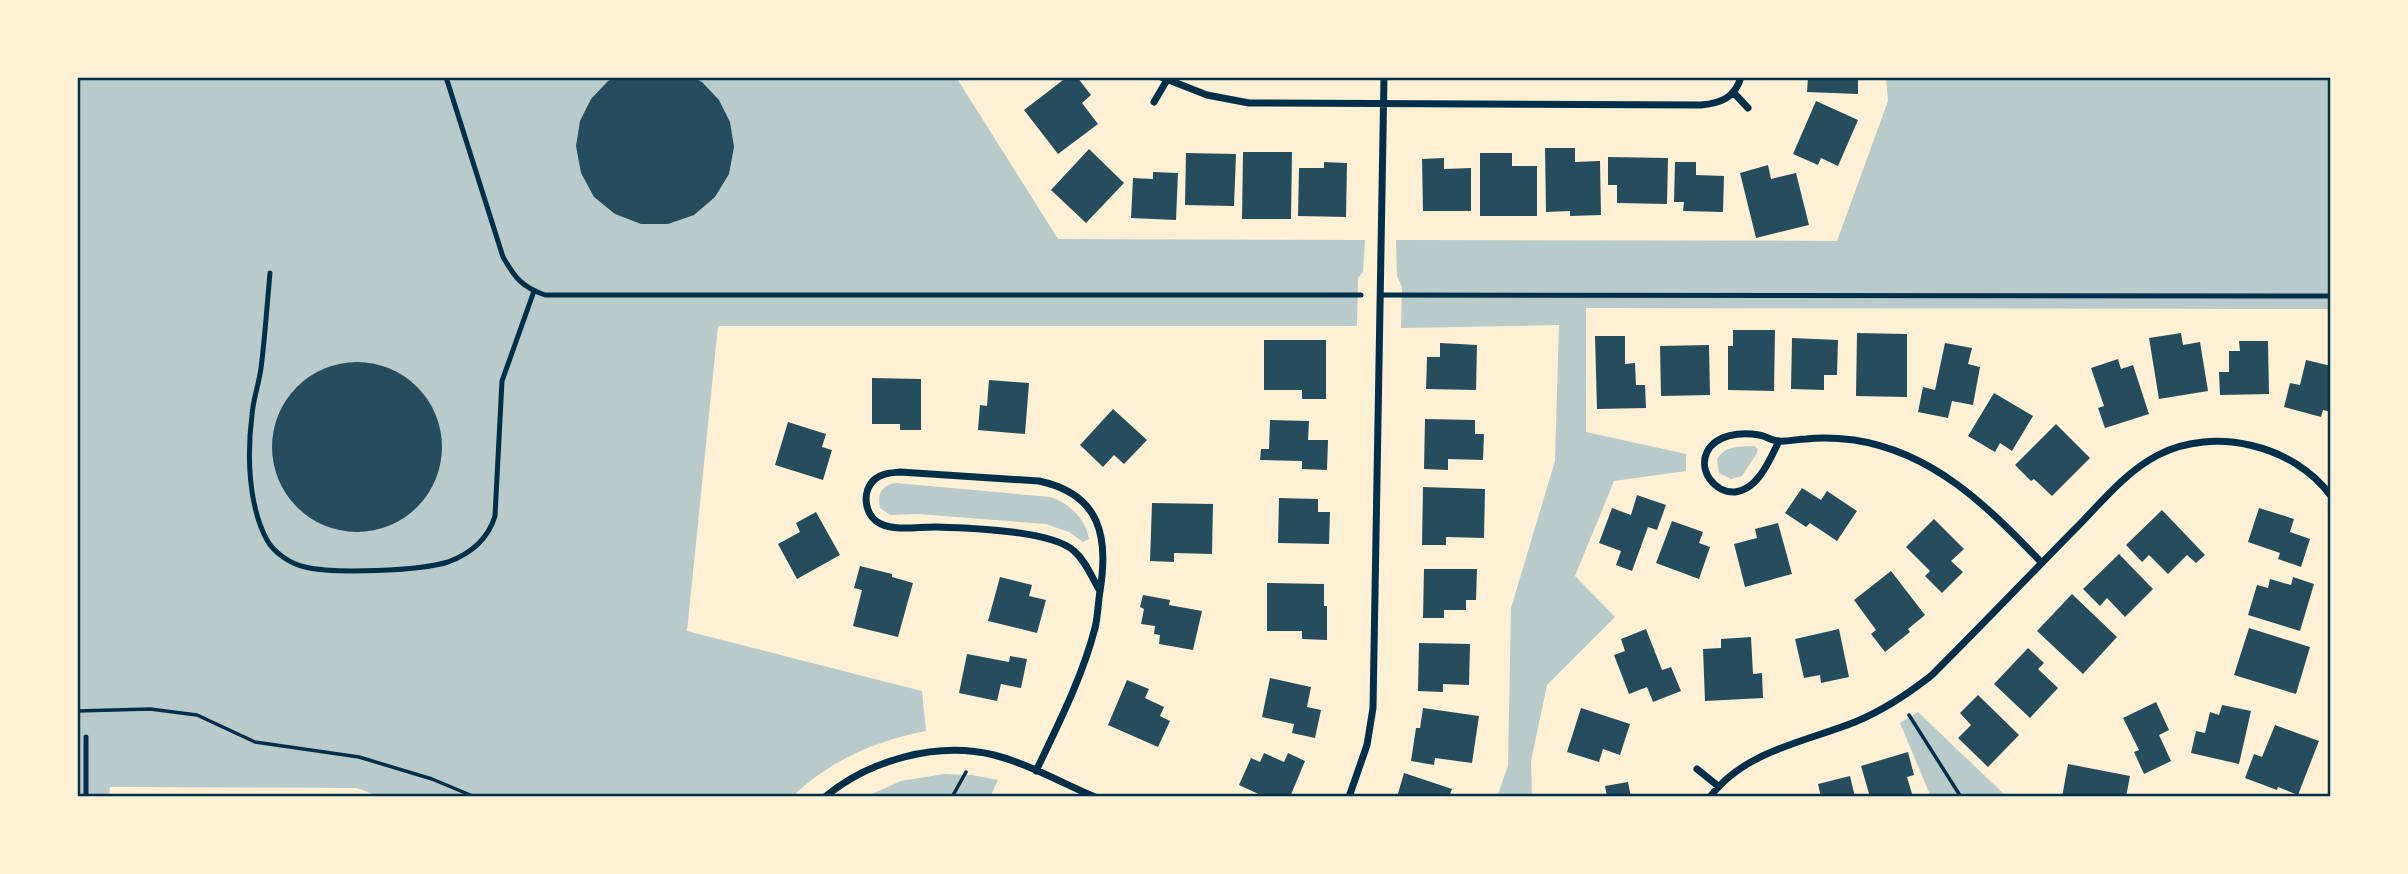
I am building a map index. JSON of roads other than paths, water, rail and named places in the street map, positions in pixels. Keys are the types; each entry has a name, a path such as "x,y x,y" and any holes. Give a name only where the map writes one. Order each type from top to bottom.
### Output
{"street":[{"path":"1349,797 1367,745 1373,708 1384,77"},
{"path":"1154,102 1164,79 1207,95 1249,103 1701,105 1719,102 1734,93 1741,77"},
{"path":"1734,93 1748,108"},
{"path":"1779,442 1755,482 1746,489 1727,492 1718,488 1705,470 1705,458 1709,449 1724,437 1758,434 1779,442 1830,438 1902,452 1968,491 2042,563"},
{"path":"1710,797 1718,786 1758,757 1855,722 1897,701 1932,675 2134,472 2157,456 2187,445 2234,443 2268,450 2306,469 2331,496"},
{"path":"1036,771 1063,715 1096,624 1104,572 1103,539 1091,512 1071,491 1040,481 916,472 886,473 869,485 866,506 871,517 878,523 890,527 937,527 1051,539 1072,549 1080,557 1100,591"},
{"path":"825,797 852,778 873,768 930,753 980,752 1011,760 1094,797"},
{"path":"1697,769 1718,786"}],"lane":[{"path":"446,77 503,257 512,273 528,289 534,291 557,296 1361,295"},
{"path":"270,273 260,370 251,415 252,485 258,517 268,542 285,559 305,567 352,570 422,568 450,561 482,542 491,530 495,516 502,381 534,291"},
{"path":"1380,295 2331,296"},
{"path":"86,737 86,797"}]}
